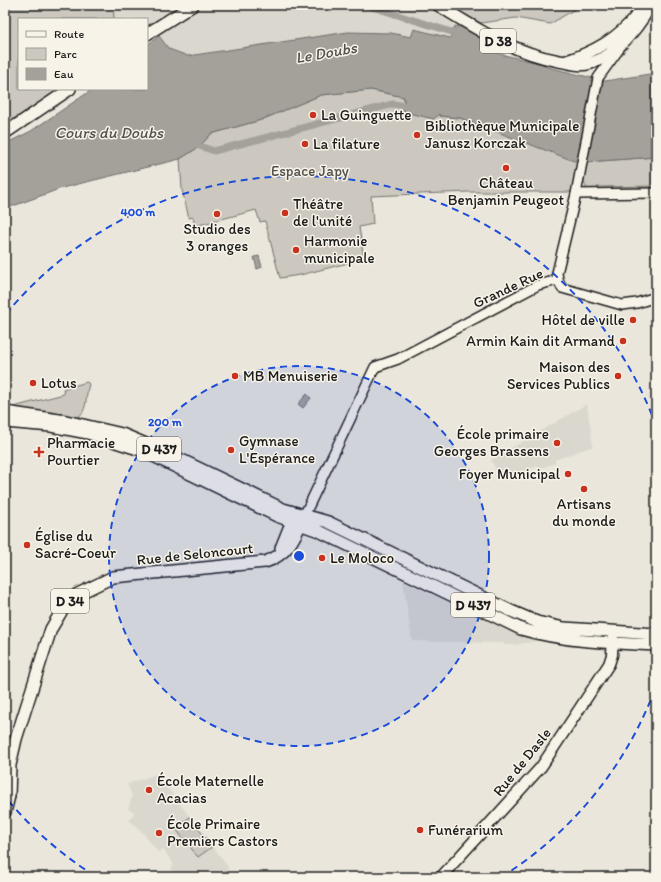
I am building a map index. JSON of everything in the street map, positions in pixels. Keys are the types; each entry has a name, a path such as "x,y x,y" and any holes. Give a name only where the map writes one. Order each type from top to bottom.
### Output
{"main road":[{"path":"148,33 193,5"},
{"name":"D 38","path":"438,5 507,46 535,56 573,65 593,63"},
{"path":"593,63 622,43 632,34 651,5"},
{"path":"563,62 584,55 606,44 632,22 643,8"},
{"path":"5,133 69,90"},
{"path":"5,128 36,113"},
{"name":"D 437","path":"5,412 74,422 122,434 165,452 283,509 319,531 521,629 572,640 656,645"},
{"name":"D 437","path":"5,422 51,426 88,433 141,450 283,519 328,522 510,611 537,622 564,628 656,634"},
{"path":"283,519 287,530 302,521"},
{"name":"Rue de Seloncourt","path":"5,812 9,796 10,765 16,739 51,629 64,607 73,598 91,587 113,577 265,562 274,559 287,550 302,521"},
{"name":"Rue de Seloncourt","path":"265,562 274,556 280,548 285,540 287,530"},
{"name":"Rue de Dasle","path":"441,877 541,768 609,664 612,655 612,632"}],"street":[{"path":"598,78 593,63 596,58 618,43 628,32 643,8"},
{"path":"558,280 557,273 576,194 598,78 618,51 622,43"},
{"path":"576,194 656,193"},
{"name":"Grande Rue","path":"375,367 398,359 538,285 558,280 562,288 596,299 622,305 637,303 656,297"},
{"name":"Rue de Seloncourt","path":"302,521 375,367"}],"shaded area":[{"path":"113,5 432,5 455,26 450,39 414,29 411,37 391,33 348,32 188,56 169,49 159,36 154,39 148,38 148,18 114,18"},
{"name":"École primaire Georges Brassens","path":"587,404 593,446 555,460 555,463 539,469 538,466 501,480 491,460"},
{"path":"403,581 508,630 538,641 504,645 504,643 412,641"},
{"path":"157,774 229,868 217,877 177,877 171,869 174,865 163,849 158,852 143,833 129,820 135,812 128,809 132,796 127,784"}],"green space":[{"path":"5,5 113,5 114,18 18,18 18,90 62,90 31,111 5,122"},
{"path":"446,5 582,5 550,24 516,18 481,23"},
{"name":"Espace Japy","path":"371,90 404,97 404,112 437,116 440,114 440,116 460,118 578,161 572,192 469,192 371,196 373,224 359,227 364,259 300,275 280,278 265,221 260,222 256,210 195,226 193,217 189,218 182,190 180,159 199,147 211,134 261,120 321,95"},
{"path":"656,157 656,186 597,187 600,191 587,189 585,186 584,170 586,162"},
{"path":"87,382 89,384 86,404 83,413 76,418 9,408 64,394 63,389"},
{"path":"190,817 212,847 198,857 175,828"}],"water":[{"name":"Cours du Doubs","path":"455,26 467,28 484,39 491,48 500,54 605,81 656,73 656,157 586,162 574,161 460,118 440,116 439,114 434,119 404,112 404,97 371,90 321,95 261,120 211,134 199,147 180,159 62,188 5,209 5,144 31,131 92,90 148,90 148,44 159,36 169,49 188,56 348,32 391,33 411,37 414,29 450,38"},
{"path":"259,256 262,267 257,269 254,257"},
{"path":"307,394 311,398 303,408 298,404"}],"waterway":[{"path":"366,5 461,35"},
{"path":"191,143 214,151 393,104 413,107"}],"place":[{"name":"La Guinguette","path":"313,115"},
{"name":"Bibliothèque Municipale Janusz Korczak","path":"417,135"},
{"name":"La filature","path":"305,144"},
{"name":"Château Benjamin Peugeot","path":"506,168"},
{"name":"Théâtre de l'unité","path":"285,213"},
{"name":"Studio des 3 oranges","path":"217,214"},
{"name":"Harmonie municipale","path":"296,250"},
{"name":"Hôtel de ville","path":"633,320"},
{"name":"Armin Kain dit Armand","path":"623,341"},
{"name":"MB Menuiserie","path":"235,376"},
{"name":"Maison des Services Publics","path":"618,376"},
{"name":"Lotus","path":"33,383"},
{"name":"École primaire Georges Brassens","path":"557,443"},
{"name":"Gymnase L'Espérance","path":"231,450"},
{"name":"Pharmacie Pourtier","path":"39,452"},
{"name":"Foyer Municipal","path":"568,474"},
{"name":"Artisans du monde","path":"584,489"},
{"name":"Église du Sacré-Coeur","path":"27,545"},
{"name":"Le Moloco","path":"322,558"},
{"name":"École Maternelle Acacias","path":"149,790"},
{"name":"Funérarium","path":"420,830"},
{"name":"École Primaire Premiers Castors","path":"159,833"}],"water label":[{"name":"Le Doubs","path":"326,52"}]}
